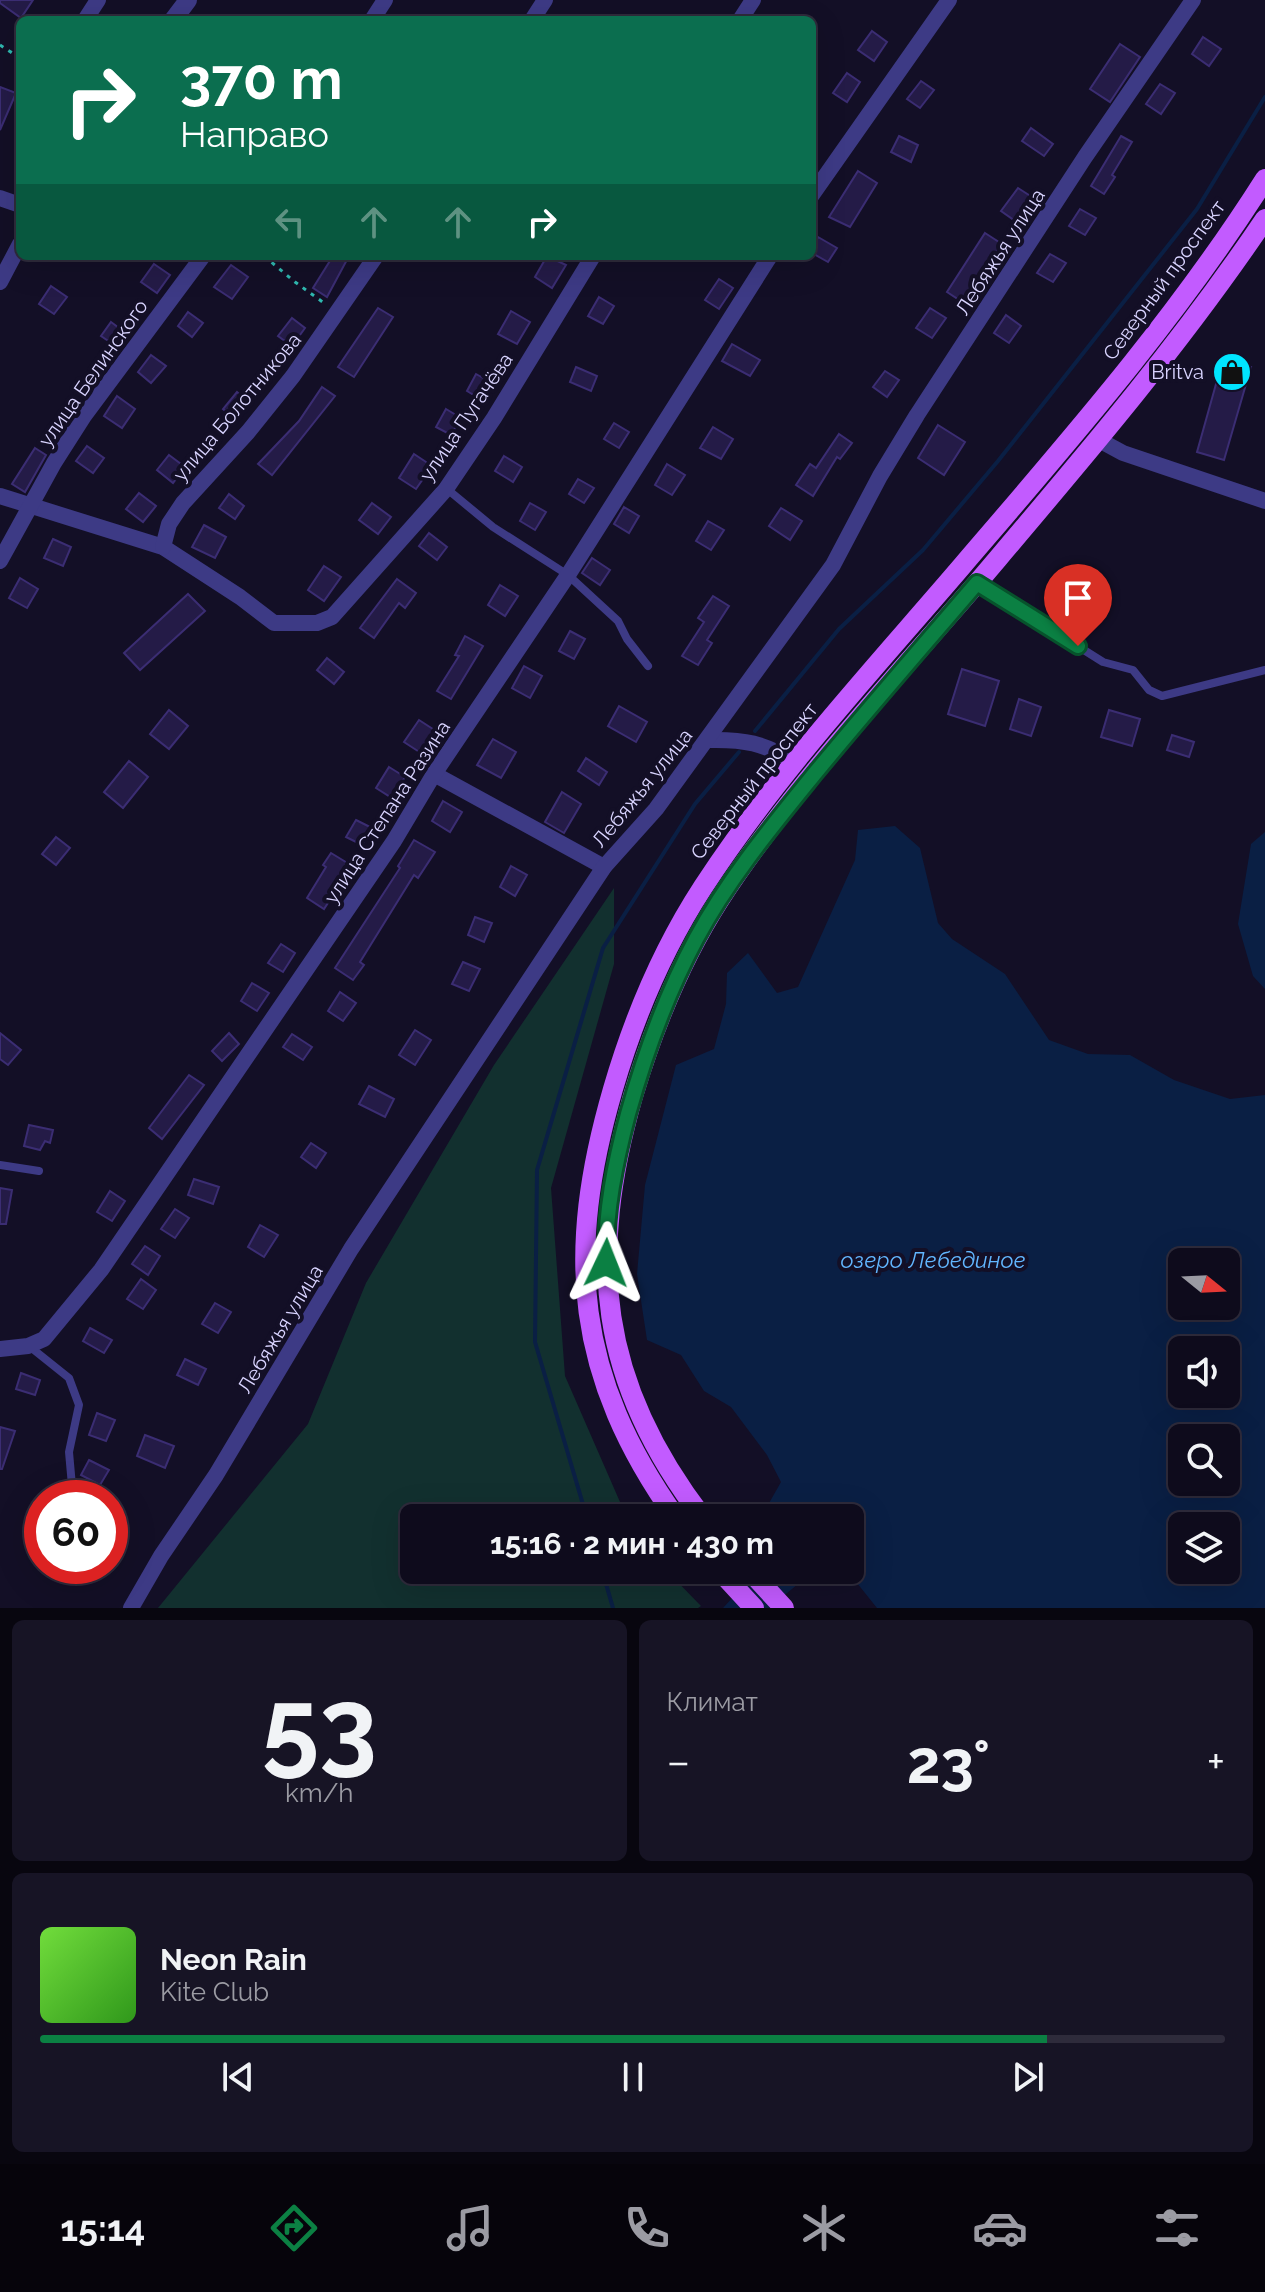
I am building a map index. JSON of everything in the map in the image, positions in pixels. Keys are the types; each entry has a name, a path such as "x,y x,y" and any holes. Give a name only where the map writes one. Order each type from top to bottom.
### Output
{"main road":[{"name":"Северный проспект","path":"667,1504 636,1453 601,1371 584,1286 588,1197 598,1145 624,1049 657,968 710,875 796,762 1130,367 1212,257 1265,179"},
{"path":"693,1504 648,1429 621,1365 606,1284 605,1242 609,1200 619,1150 659,1016 697,937 720,899 779,818 1099,440 1189,326 1265,219"},
{"path":"732,1584 754,1608"},
{"path":"762,1584 784,1608"}],"street":[{"path":"816,189 949,0"},
{"name":"Лебяжья улица","path":"131,1608 161,1556 216,1475 351,1249 604,867 656,809 833,565 880,476 917,415 1085,157 1193,0"},
{"path":"0,282 16,252"},
{"name":"улица Белинского","path":"0,561 84,416 200,260"},
{"name":"улица Болотникова","path":"163,547 169,524 183,503 248,432 293,376 373,260"},
{"name":"улица Пугачёва","path":"163,547 274,623 317,623 332,617 446,489 494,418 591,260"},
{"name":"улица Степана Разина","path":"28,1346 44,1339 101,1270 394,841 434,774 568,575 767,260"},
{"path":"1099,440 1123,453 1265,501"},
{"path":"0,496 163,547"},
{"path":"707,740 736,739 767,746 796,762"},
{"path":"434,774 604,867"},
{"path":"0,1349 28,1346"}],"lane":[{"path":"446,489 481,519 568,575 618,621 627,639 648,666"},
{"path":"977,583 1103,662 1133,670 1149,690 1162,696 1265,670"},
{"path":"894,645 911,659"},
{"path":"0,1165 39,1171"},
{"path":"28,1346 69,1378 79,1405 69,1452 71,1480"}],"path":[{"path":"269,260 337,312"}],"green space":[{"path":"614,888 614,964 551,1188 565,1376 621,1504 400,1504 400,1584 680,1584 701,1606 158,1608 308,1424 366,1283 494,1065"}],"water":[{"name":"озеро Лебединое","path":"895,826 920,848 938,923 952,939 1005,974 1049,1040 1088,1054 1130,1055 1174,1080 1230,1099 1265,1095 1265,1608 877,1608 858,1584 864,1584 864,1504 769,1504 781,1482 767,1455 731,1407 704,1391 681,1355 647,1340 637,1274 645,1185 676,1065 714,1049 726,1004 727,973 748,953 777,993 798,987 855,860 858,830"},
{"path":"1265,832 1265,989 1253,976 1238,924 1251,844"},
{"name":"озеро Лебединое","path":"745,1584 798,1584 769,1608 723,1608"}],"building":[{"path":"0,0 33,0 22,16 0,3"},
{"path":"872,31 887,42 874,61 858,50"},
{"path":"1203,37 1221,49 1209,66 1192,54"},
{"path":"1120,44 1140,57 1110,102 1090,89"},
{"path":"847,73 860,82 847,102 833,93"},
{"path":"921,81 934,90 920,108 907,99"},
{"path":"1160,84 1175,93 1161,114 1146,104"},
{"path":"0,87 16,93 0,130"},
{"path":"1031,128 1053,144 1044,156 1022,141"},
{"path":"899,136 918,145 911,162 891,152"},
{"path":"1121,136 1132,142 1104,194 1091,186"},
{"path":"858,171 877,183 850,227 829,217"},
{"path":"1018,188 1035,199 1018,223 1001,211"},
{"path":"1080,209 1096,218 1085,235 1069,226"},
{"path":"985,233 1002,244 964,303 947,292"},
{"path":"818,237 837,248 828,262 816,255"},
{"path":"1050,254 1066,263 1053,282 1037,273"},
{"path":"330,260 347,260 327,297 313,288"},
{"path":"545,260 555,260 566,265 552,288 535,277"},
{"path":"154,264 170,275 157,293 141,282"},
{"path":"231,265 248,277 232,299 214,287"},
{"path":"719,279 733,288 719,309 705,300"},
{"path":"51,286 67,297 54,314 39,304"},
{"path":"599,297 614,306 603,324 588,316"},
{"path":"378,308 393,317 354,377 338,367"},
{"path":"930,308 946,318 932,338 916,328"},
{"path":"511,311 530,322 517,344 498,334"},
{"path":"188,312 203,323 192,337 178,326"},
{"path":"1006,315 1021,326 1009,343 994,333"},
{"path":"292,318 305,328 292,346 278,336"},
{"path":"111,322 127,334 117,347 101,336"},
{"path":"732,344 760,360 750,376 722,361"},
{"path":"151,355 166,366 151,383 138,372"},
{"path":"1223,359 1251,367 1224,460 1197,452"},
{"path":"576,367 597,376 591,391 570,382"},
{"path":"885,371 899,380 887,397 873,387"},
{"path":"476,374 492,383 482,400 467,391"},
{"path":"322,387 335,396 272,475 258,464 299,421"},
{"path":"237,392 251,404 236,420 223,409"},
{"path":"117,396 135,409 122,428 104,416"},
{"path":"446,409 461,418 451,435 436,427"},
{"path":"614,423 629,432 619,448 604,439"},
{"path":"938,425 965,442 944,475 918,458"},
{"path":"713,427 733,439 721,459 700,448"},
{"path":"839,434 852,443 840,459 837,457 813,496 796,485 810,464 816,468"},
{"path":"87,446 104,458 93,473 76,461"},
{"path":"35,448 46,455 25,492 12,484"},
{"path":"414,454 432,466 416,489 399,478"},
{"path":"169,455 185,467 173,483 157,470"},
{"path":"504,456 522,467 513,482 495,471"},
{"path":"667,464 685,475 672,495 655,485"},
{"path":"578,479 594,488 584,503 569,494"},
{"path":"139,493 156,506 143,522 126,509"},
{"path":"229,494 244,506 235,519 219,508"},
{"path":"372,503 391,517 378,534 359,520"},
{"path":"530,503 546,512 535,530 520,521"},
{"path":"624,507 639,516 629,533 614,524"},
{"path":"781,508 802,521 790,540 769,526"},
{"path":"708,521 724,530 711,550 696,541"},
{"path":"204,525 226,537 215,558 192,547"},
{"path":"429,533 447,547 437,560 419,546"},
{"path":"53,539 71,547 63,566 44,558"},
{"path":"592,558 610,570 600,585 582,573"},
{"path":"324,566 341,577 324,601 308,590"},
{"path":"20,578 38,589 27,608 9,598"},
{"path":"397,579 416,593 405,608 399,603 374,638 360,628"},
{"path":"500,585 518,596 505,616 488,605"},
{"path":"188,594 205,611 140,670 124,653"},
{"path":"713,596 729,606 707,640 712,643 698,665 682,656 704,622 698,618"},
{"path":"570,631 585,639 574,659 559,651"},
{"path":"465,636 483,646 451,699 437,691 459,656 455,655"},
{"path":"327,658 344,672 334,684 317,670"},
{"path":"524,666 542,676 530,698 512,688"},
{"path":"962,669 999,681 985,726 948,714"},
{"path":"1019,699 1041,707 1031,736 1010,729"},
{"path":"619,706 647,722 636,742 608,726"},
{"path":"169,710 188,726 169,749 150,734"},
{"path":"1109,710 1140,719 1132,746 1101,737"},
{"path":"419,720 439,733 424,755 404,742"},
{"path":"1172,735 1194,742 1189,757 1167,750"},
{"path":"493,739 516,752 501,778 477,765"},
{"path":"586,758 607,772 599,785 578,771"},
{"path":"129,761 148,777 123,808 104,792"},
{"path":"389,767 405,777 392,798 376,788"},
{"path":"562,792 581,804 564,833 545,822"},
{"path":"443,801 462,812 450,832 432,821"},
{"path":"356,820 372,828 362,845 346,837"},
{"path":"56,837 70,848 56,865 42,854"},
{"path":"414,840 435,852 418,878 414,875 360,962 364,965 353,980 335,968 400,868 398,866"},
{"path":"331,853 349,864 324,909 307,898"},
{"path":"511,866 527,875 515,896 500,887"},
{"path":"475,917 492,923 484,942 468,935"},
{"path":"281,944 295,953 283,972 268,963"},
{"path":"463,962 480,969 469,991 452,984"},
{"path":"252,983 269,993 257,1011 241,1001"},
{"path":"340,992 356,1003 343,1021 328,1011"},
{"path":"415,1030 431,1040 415,1065 399,1055"},
{"path":"0,1033 21,1050 8,1065 0,1059"},
{"path":"229,1033 239,1044 222,1061 212,1051"},
{"path":"292,1034 312,1047 303,1060 283,1047"},
{"path":"189,1075 204,1085 162,1139 149,1128"},
{"path":"369,1086 394,1099 385,1117 359,1104"},
{"path":"29,1125 53,1130 50,1143 45,1141 40,1150 24,1146"},
{"path":"311,1143 326,1153 316,1168 301,1157"},
{"path":"194,1179 219,1187 213,1204 188,1195"},
{"path":"0,1188 12,1190 6,1224 0,1224"},
{"path":"110,1191 125,1201 112,1221 97,1212"},
{"path":"175,1209 189,1218 175,1238 161,1229"},
{"path":"260,1225 278,1235 264,1257 248,1247"},
{"path":"145,1246 160,1256 148,1275 132,1264"},
{"path":"141,1279 156,1290 143,1309 127,1299"},
{"path":"215,1303 231,1312 218,1333 202,1324"},
{"path":"90,1328 112,1340 104,1353 83,1341"},
{"path":"185,1359 206,1369 198,1385 177,1375"},
{"path":"21,1373 40,1380 35,1395 16,1389"},
{"path":"97,1413 115,1420 106,1441 89,1435"},
{"path":"0,1427 15,1431 2,1469 0,1469"},
{"path":"145,1435 174,1446 165,1468 137,1456"},
{"path":"89,1460 109,1470 103,1480 90,1480 81,1475"}],"waterway":[{"path":"755,731 839,629 923,550 998,461 1197,209 1265,97"},
{"path":"583,1504 535,1342 537,1170 603,948 695,804 739,752"},
{"path":"606,1584 613,1608"}],"place":[{"name":"Britva","path":"1232,372"}],"route":[{"path":"606,1263 609,1200 619,1150 659,1016 676,977 720,899 779,818 977,583 1078,646"}]}
